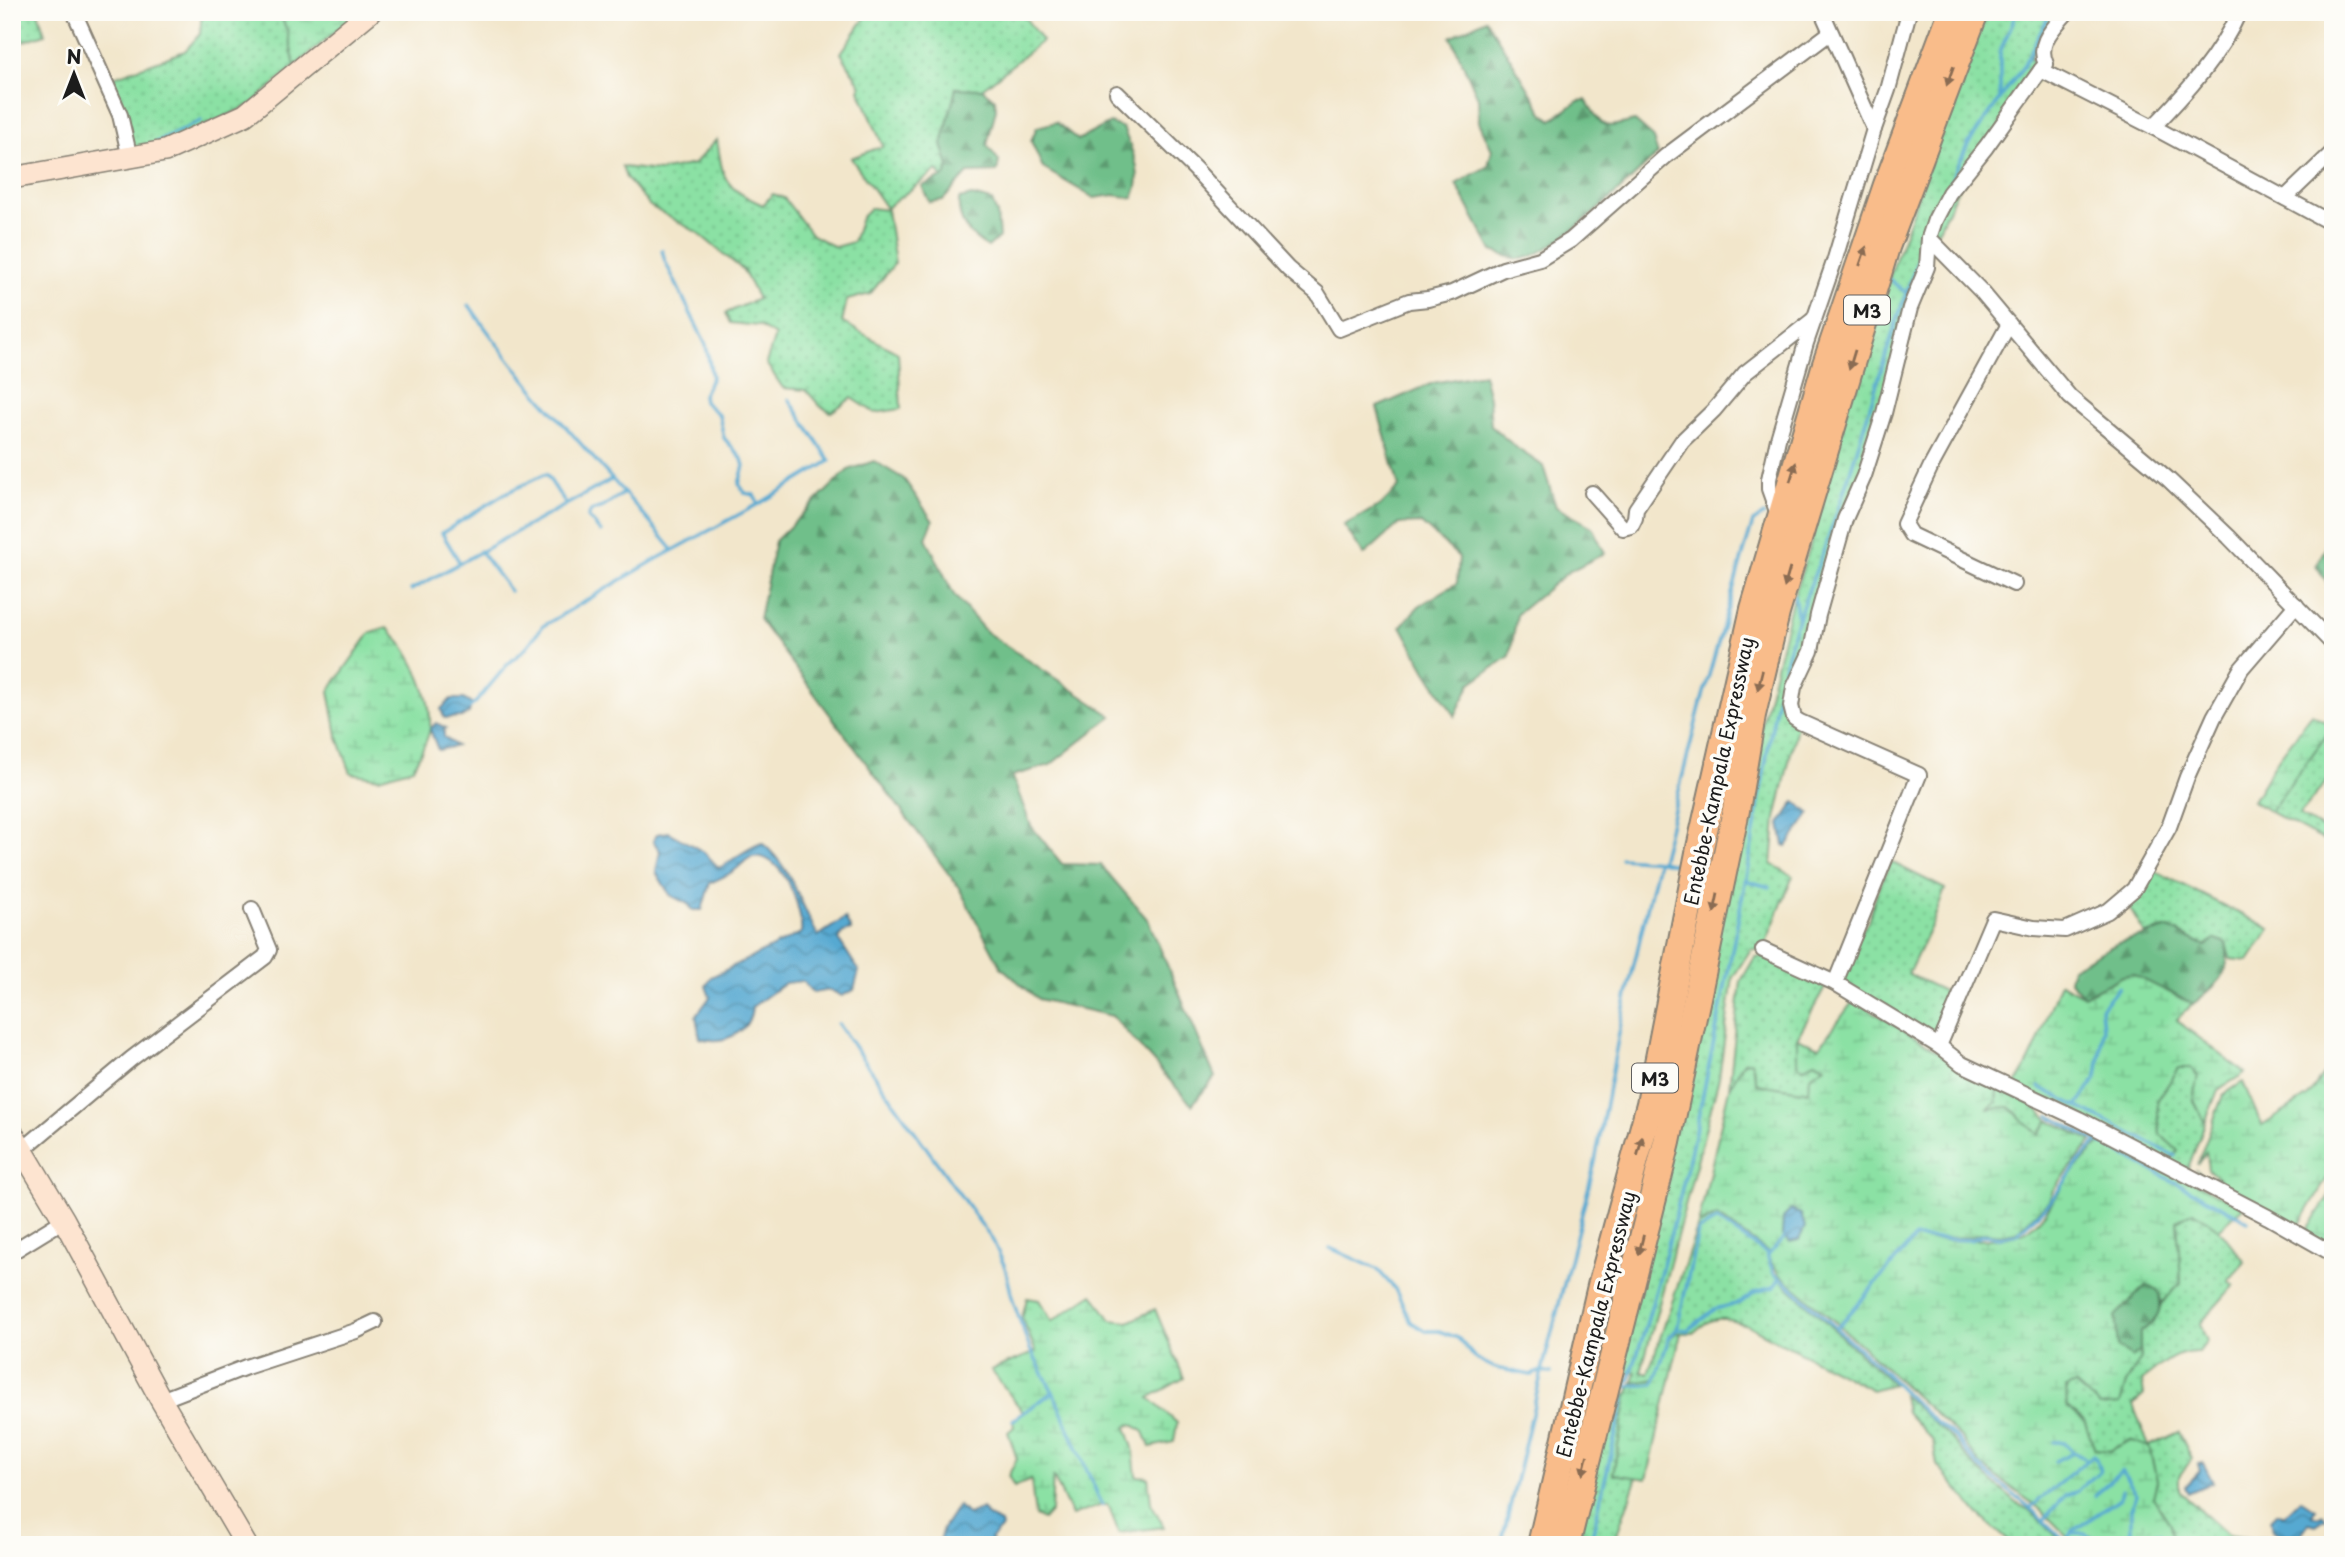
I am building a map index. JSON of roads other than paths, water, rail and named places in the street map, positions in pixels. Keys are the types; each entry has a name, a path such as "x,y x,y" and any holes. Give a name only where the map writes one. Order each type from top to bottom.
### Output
{"highway":[{"name":"Entebbe-Kampala Expressway","path":"1541,1545 1601,1286 1650,1104 1700,848 1743,651 1826,364 1878,210 1952,12"},
{"name":"Entebbe-Kampala Expressway","path":"1566,1545 1667,1142 1736,810 1752,715 1776,614 1886,247 1975,12"}],"main road":[{"path":"12,178 165,151 245,115 370,12"},
{"path":"17,1142 64,1220 161,1400 246,1545"}],"street":[{"path":"74,12 120,115 130,158"},
{"path":"1822,12 1874,129"},
{"path":"1779,519 1769,489 1778,439 1888,90 1909,12"},
{"path":"1835,983 1919,775 1800,722 1792,713 1794,687 1811,651 1818,615 1845,519 1864,476 1884,413 1910,308 1927,267 1929,238 1949,192 1986,147 2046,64 2042,48 2067,12"},
{"path":"2153,127 2194,85 2223,45 2239,12"},
{"path":"1117,93 1195,169 1287,269 1317,293 1339,329 1409,300 1452,293 1503,269 1540,259 1571,240 1666,156 1830,33"},
{"path":"2041,70 2333,224"},
{"path":"2285,198 2333,152"},
{"path":"1929,238 1982,292 2070,397 2168,479 2333,644"},
{"path":"1592,494 1623,528 1631,526 1636,509 1682,441 1714,410 1745,373 1814,319"},
{"path":"2009,324 1931,466 1905,524 1911,535 2014,584"},
{"path":"1939,1046 1993,919 2034,928 2066,930 2108,911 2140,881 2169,827 2200,745 2241,669 2296,605"},
{"path":"17,1142 265,957 269,950 252,909"},
{"path":"1763,950 1835,983 1939,1046 1962,1064 2079,1119 2268,1217 2333,1254"},
{"path":"12,1252 64,1220"},
{"path":"161,1400 375,1322"}],"water":[{"path":"451,699 463,699 471,703 469,713 462,717 444,718 441,709"},
{"path":"436,723 446,728 444,737 456,746 438,750 430,729"},
{"path":"1795,802 1810,813 1787,846 1784,845 1780,824"},
{"path":"668,832 704,852 719,868 762,843 781,863 795,886 818,936 845,918 851,930 843,932 839,940 859,971 854,990 842,996 830,990 813,993 802,981 785,983 752,1007 741,1031 718,1040 700,1038 696,1016 710,997 706,986 711,977 801,933 801,923 789,884 773,863 763,857 752,857 732,872 710,883 702,910 693,910 688,904 670,895 656,872 660,851 653,841 657,834"},
{"path":"1791,1210 1801,1214 1805,1227 1799,1240 1790,1242 1782,1236 1783,1218"},
{"path":"2203,1463 2213,1482 2188,1493 2185,1487 2200,1471 2198,1464"},
{"path":"2300,1499 2315,1509 2312,1515 2317,1517 2323,1514 2326,1518 2316,1525 2309,1523 2301,1534 2287,1538 2272,1530 2270,1520 2277,1513 2283,1516"},
{"path":"958,1505 968,1515 982,1509 988,1517 1001,1523 1002,1528 990,1539 994,1545 938,1545 943,1528"}],"waterway":[{"path":"2000,98 2000,52 2017,12"},
{"path":"1951,181 1968,144 2022,68 2051,12"},
{"path":"157,142 201,121"},
{"path":"662,250 706,345 712,377 703,395 704,402 719,415 724,438 742,459 744,466 739,484 745,493 754,495 759,504"},
{"path":"1617,1387 1629,1381 1648,1320 1680,1196 1721,1008 1779,690 1790,645 1833,524 1922,250"},
{"path":"1889,279 1905,292"},
{"path":"469,305 542,400 673,550"},
{"path":"469,708 543,626 830,461 789,399"},
{"path":"460,563 442,533 504,494 546,474 565,503"},
{"path":"411,590 611,480"},
{"path":"601,532 588,517 591,511 603,507 624,493"},
{"path":"1661,861 1742,558 1753,522 1764,515"},
{"path":"480,551 510,591"},
{"path":"1794,595 1798,620"},
{"path":"1621,858 1679,865"},
{"path":"1501,1545 1595,1162 1623,1012 1658,861"},
{"path":"1745,880 1769,887"},
{"path":"2077,1106 2097,1077 2103,1029 2101,1008 2119,987"},
{"path":"838,1024 993,1241 1005,1267 1013,1301 1030,1349 1053,1392 1102,1505"},
{"path":"2039,1087 2175,1156"},
{"path":"2050,1116 2248,1221"},
{"path":"1837,1328 1915,1238 1970,1240 1985,1235 2000,1237 2017,1234 2050,1202 2098,1141"},
{"path":"1677,1329 1698,1231 1717,1220 1766,1253 1774,1274 1956,1438 1978,1466 2028,1506 2069,1545"},
{"path":"1767,1256 1784,1238"},
{"path":"1330,1248 1377,1269 1395,1289 1411,1322 1426,1331 1439,1331 1458,1338 1475,1358 1495,1368 1531,1375 1542,1371 1551,1373"},
{"path":"1619,1387 1654,1384 1669,1338 1677,1329 1688,1330 1715,1309 1740,1303 1755,1292 1774,1287 1780,1278"},
{"path":"1590,1545 1624,1397 1617,1387"},
{"path":"1013,1420 1053,1392"},
{"path":"2054,1442 2064,1442 2073,1452 2087,1460"},
{"path":"2055,1461 2073,1452"},
{"path":"2030,1508 2093,1455 2100,1471 2076,1492 2065,1495 2043,1521"},
{"path":"2085,1545 2091,1538 2121,1540 2131,1532 2131,1509 2137,1495 2122,1471 2095,1495"},
{"path":"2067,1542 2073,1531 2120,1498 2122,1490"},
{"path":"2072,1533 2085,1533 2091,1538"},
{"path":"2134,1545 2141,1538 2147,1539 2154,1533 2160,1533"}]}
